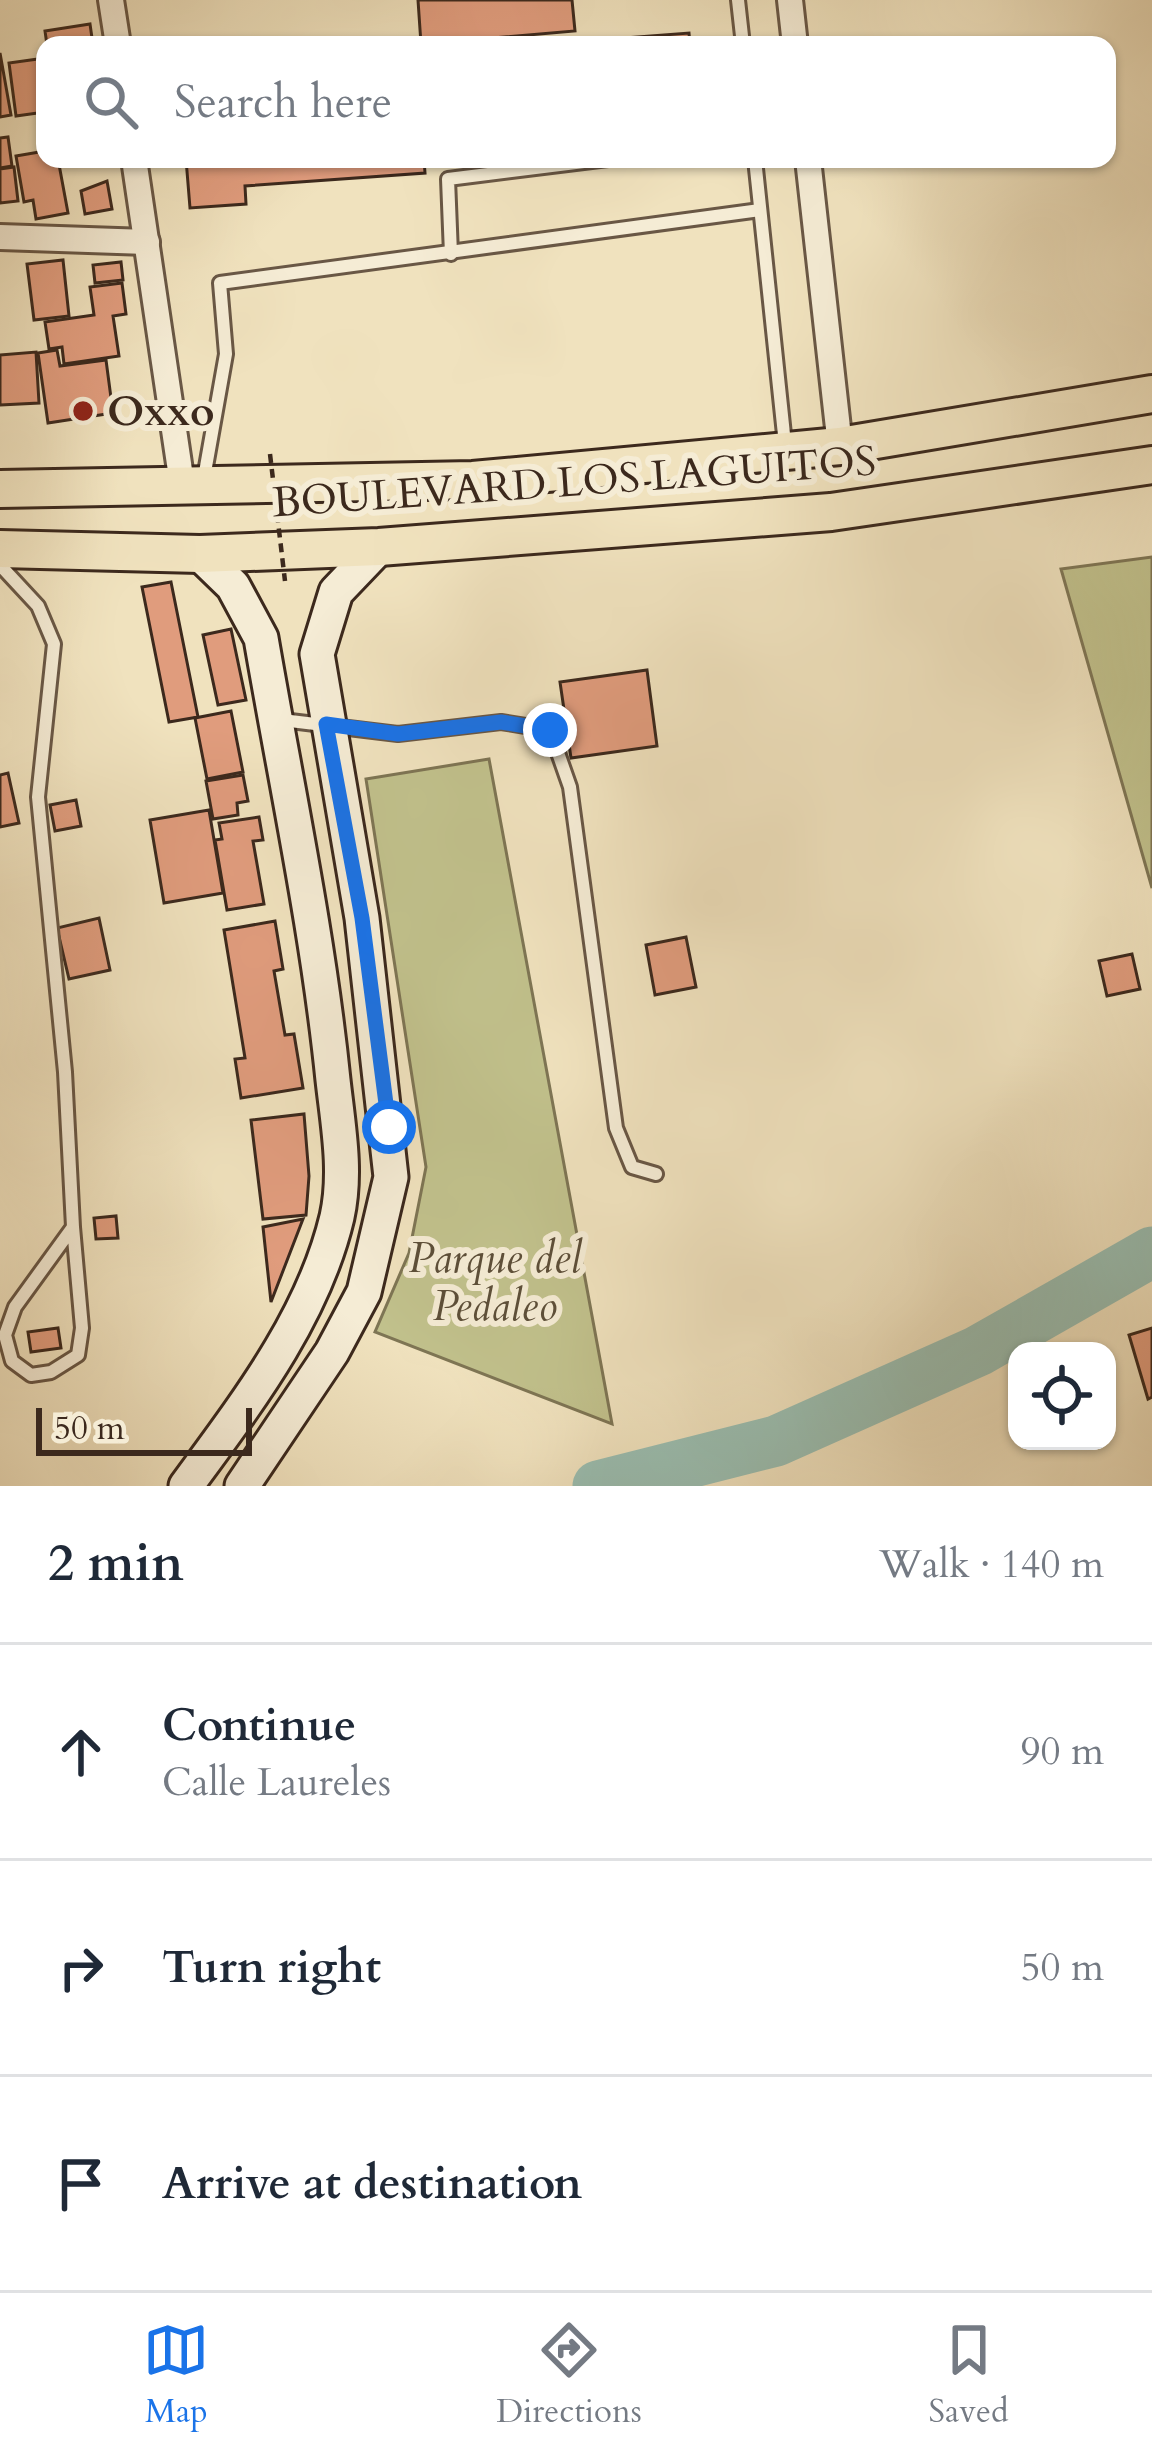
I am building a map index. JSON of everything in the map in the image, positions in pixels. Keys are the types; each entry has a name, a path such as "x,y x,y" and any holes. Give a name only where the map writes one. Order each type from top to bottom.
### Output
{"main road":[{"name":"BOULEVARD LOS LAGUITOS","path":"0,489 473,480 840,446 1152,394"},
{"name":"BOULEVARD LOS LAGUITOS","path":"0,549 200,554 379,547 831,512 1152,465"}],"street":[{"path":"111,0 117,36"},
{"path":"790,0 794,36"},
{"path":"135,168 192,484"},
{"path":"809,168 840,446"},
{"path":"0,237 147,242"},
{"path":"251,1472 332,1352 364,1292 383,1228 391,1177 362,918 317,654 323,622 337,592 379,547"},
{"path":"186,1486 291,1333 320,1271 338,1214 342,1169 310,927 261,638 233,586 200,554"},
{"path":"310,927 362,918"}],"lane":[{"path":"738,0 742,36"},
{"path":"451,254 448,179 536,168"},
{"path":"756,168 786,451"},
{"path":"192,484 226,354 220,283 760,210"},
{"path":"0,566 38,606 54,644 38,797 65,1072 82,1328 78,1355 51,1372 31,1375 13,1361 5,1335 15,1307 73,1227"},
{"path":"275,720 398,734 501,722 550,730 570,787 616,1128 632,1167 656,1174"}],"path":[{"path":"270,454 285,581"}],"green space":[{"path":"1152,557 1152,888 1061,569"},
{"name":"Parque del Pedaleo","path":"489,759 612,1424 375,1332 409,1253 426,1167 366,779"}],"building":[{"path":"418,0 572,0 575,31 420,36"},
{"path":"90,24 92,36 46,36 45,31"},
{"path":"0,53 11,115 0,117"},
{"path":"36,59 36,113 16,116 9,63"},
{"path":"8,137 12,166 0,168 0,138"},
{"path":"36,153 36,168 60,168 68,213 36,219 33,200 24,202 16,156"},
{"path":"14,167 18,201 0,203 0,169"},
{"path":"187,168 425,168 425,173 245,186 246,204 190,208"},
{"path":"107,181 112,209 85,214 81,191"},
{"path":"63,260 69,316 34,320 27,264"},
{"path":"121,262 123,280 95,283 93,265"},
{"path":"122,283 126,314 113,316 119,356 64,364 62,347 49,349 45,322 94,315 90,287"},
{"path":"57,350 60,366 106,360 113,413 48,423 38,353"},
{"path":"36,352 39,403 0,405 0,355"},
{"path":"171,582 198,717 169,722 142,587"},
{"path":"231,629 246,700 218,705 203,635"},
{"path":"647,670 657,746 571,758 560,682"},
{"path":"231,711 243,772 207,779 195,718"},
{"path":"8,773 19,823 0,827 0,775"},
{"path":"243,775 248,801 237,803 238,815 213,819 206,781"},
{"path":"76,800 81,826 55,831 50,805"},
{"path":"209,810 223,893 164,903 150,820"},
{"path":"259,817 263,840 253,841 264,904 227,910 215,840 222,839 219,823"},
{"path":"99,918 110,970 69,979 57,928"},
{"path":"275,921 283,969 274,971 285,1035 294,1034 303,1088 241,1098 235,1059 245,1058 224,930"},
{"path":"686,937 696,987 655,995 646,945"},
{"path":"1132,954 1140,989 1107,996 1099,961"},
{"path":"304,1114 309,1176 306,1215 263,1219 251,1120"},
{"path":"116,1216 118,1238 96,1239 94,1218"},
{"path":"303,1219 271,1302 263,1227"},
{"path":"58,1328 61,1348 31,1352 28,1332"},
{"path":"1152,1328 1152,1397 1148,1399 1129,1335"}],"waterway":[{"path":"598,1486 776,1441 978,1351 1152,1252"}],"place":[{"name":"Oxxo","path":"83,411"}],"route":[{"path":"389,1127 362,918 326,724 398,734 501,722 550,730"}]}
